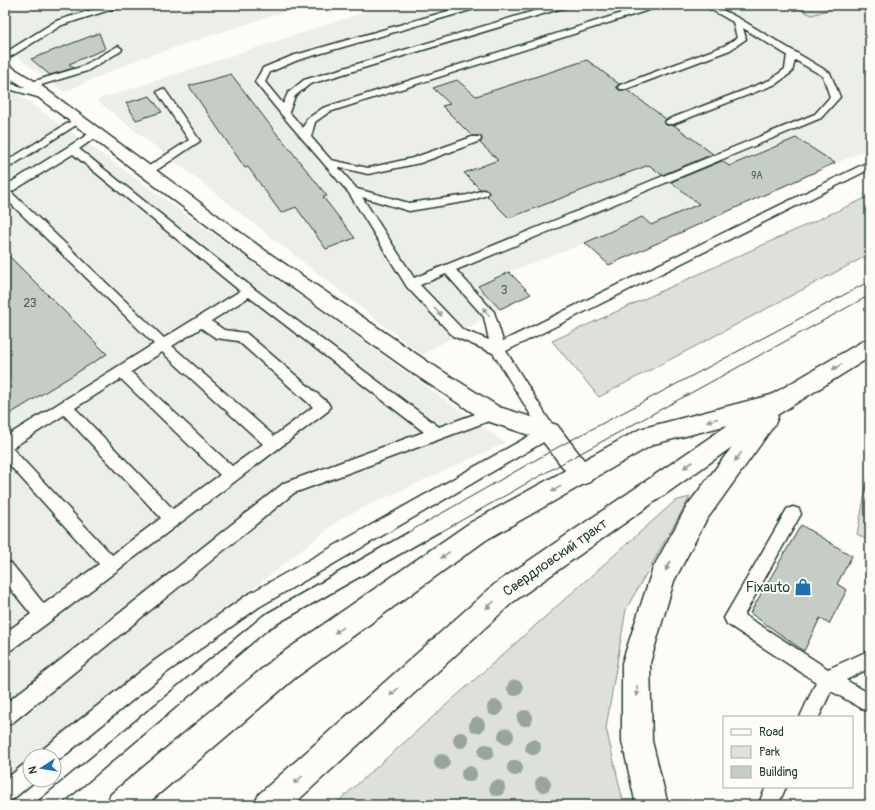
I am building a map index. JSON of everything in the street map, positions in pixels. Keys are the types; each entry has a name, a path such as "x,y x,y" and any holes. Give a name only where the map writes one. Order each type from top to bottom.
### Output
{"main road":[{"path":"5,69 38,90 256,253 421,368 492,414 549,432 582,474"},
{"name":"Свердловский тракт","path":"270,805 504,592 777,403 870,347"},
{"path":"122,805 285,668 477,532 648,436 777,403"},
{"path":"652,805 637,741 636,663 662,577 696,514 777,403"}],"lane":[{"path":"5,57 59,23 116,5"},
{"path":"478,5 295,58 266,70 260,82 284,112 353,191 411,284 458,333 498,349 870,164"},
{"path":"284,112 291,95 307,82 563,5"},
{"path":"306,137 310,121 326,110 655,5"},
{"path":"411,284 818,116 835,96 827,75 792,53 707,5"},
{"path":"623,87 727,48 742,39 737,21"},
{"path":"5,85 38,90 84,69 118,50"},
{"path":"670,122 773,82 789,70 792,53"},
{"path":"147,172 195,141 162,92"},
{"path":"5,167 78,120"},
{"path":"95,133 73,149 5,191 164,344 273,444"},
{"path":"328,162 368,171 416,161 476,139"},
{"path":"73,149 249,291 438,434"},
{"path":"353,191 409,207 470,198 483,192"},
{"path":"60,748 160,667 253,601 549,432 498,349 490,315 448,269"},
{"path":"5,445 249,291"},
{"path":"5,644 322,407 241,336 221,335 201,321"},
{"path":"121,372 231,475"},
{"path":"65,407 172,519"},
{"path":"5,716 289,488 492,414"},
{"path":"5,450 110,565"},
{"path":"793,514 733,618 827,679 870,704"},
{"path":"5,569 43,616"},
{"path":"809,716 827,679 870,659"},
{"path":"5,793 22,779"},
{"path":"768,805 776,788"}],"shaded area":[{"path":"5,5 305,5 139,59 64,92 5,48"},
{"path":"387,5 870,5 870,148 609,265 585,243 509,272 531,294 500,309 422,355 96,100"},
{"path":"5,92 15,92 505,443 343,517 52,748 22,748 22,771 5,785"}],"green space":[{"path":"791,5 843,5 812,15"},
{"path":"870,196 870,254 599,397 552,341"},
{"path":"870,468 870,542 857,534"},
{"path":"690,497 626,609 606,728 624,805 334,805 675,501"}],"building":[{"path":"99,33 105,49 69,64 74,68 50,75 31,59"},
{"path":"587,60 619,84 616,87 619,90 627,90 666,119 664,122 666,125 674,125 713,154 662,175 649,165 509,218 487,196 489,194 488,190 480,189 464,173 498,160 480,143 482,140 481,136 472,136 442,106 450,104 433,88 457,80 476,96"},
{"path":"231,74 327,196 323,197 355,238 326,249 296,207 281,213 248,167 245,168 189,86"},
{"path":"150,96 162,112 136,120 126,103"},
{"path":"796,138 835,163 609,265 585,243 642,217 651,225 699,204 671,182 722,161 729,166"},
{"path":"5,252 107,354 5,417"},
{"path":"509,272 531,294 500,309 478,286"},
{"name":"Fixauto","path":"801,525 852,556 837,584 847,590 829,624 820,618 804,651 750,613"}],"tram line":[{"path":"407,533 560,446 870,281"},
{"path":"439,533 570,459 870,295"},
{"path":"33,805 263,615 408,532"},
{"path":"61,805 269,629 440,532"}],"place":[{"name":"Fixauto","path":"803,587"}]}
